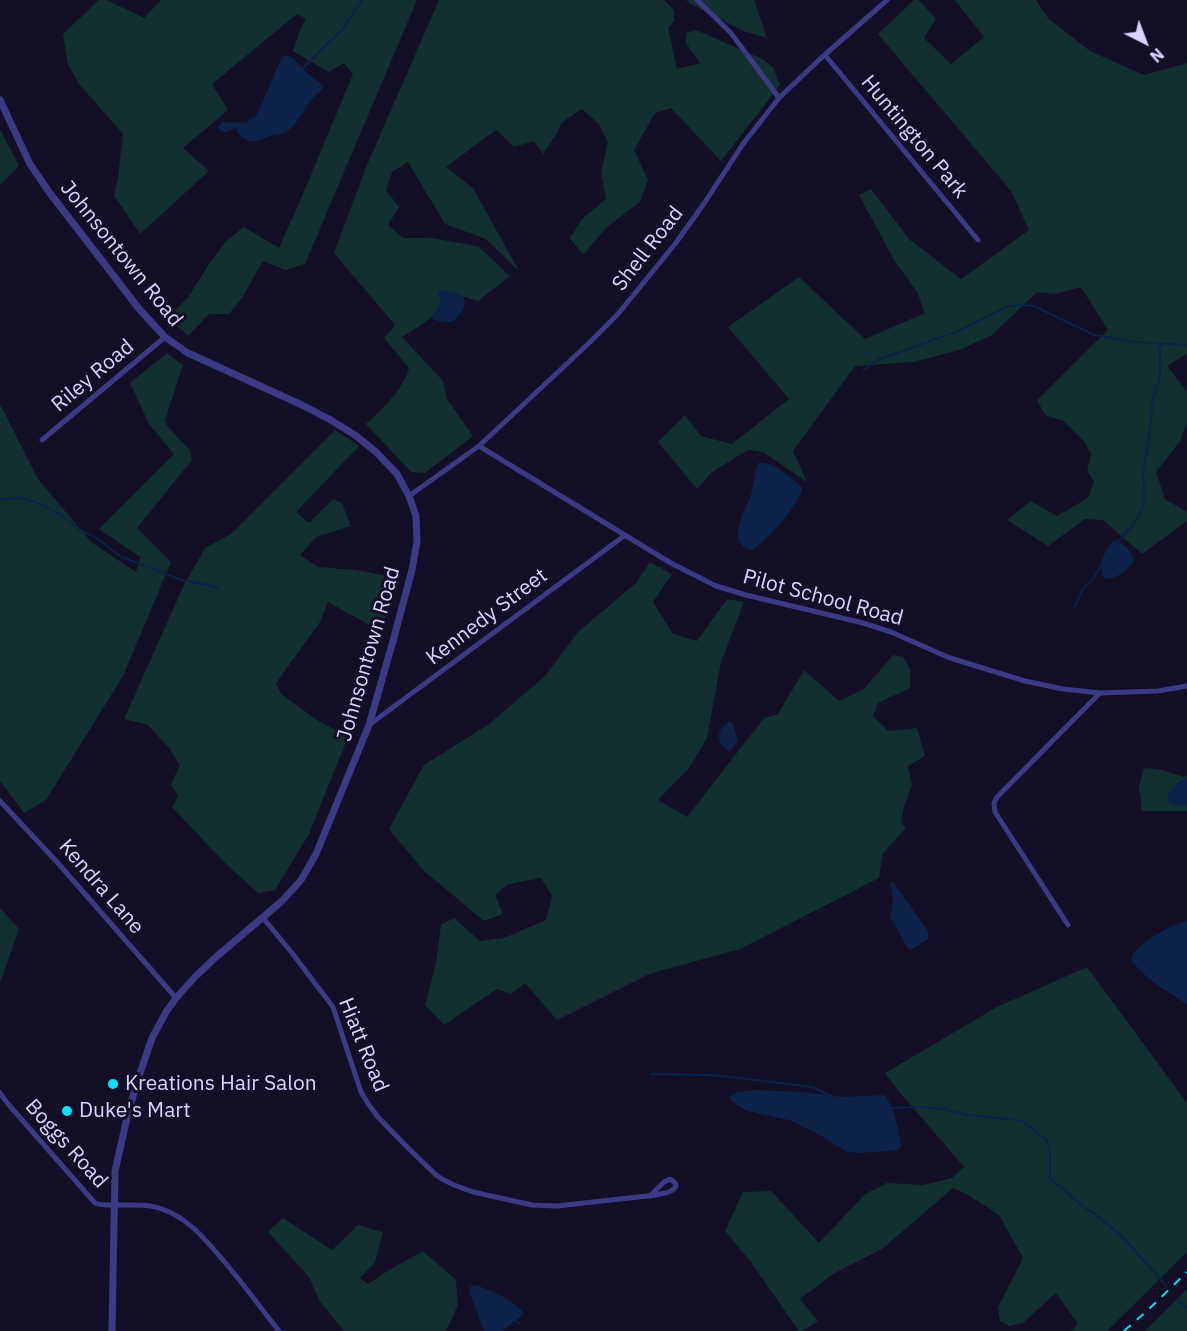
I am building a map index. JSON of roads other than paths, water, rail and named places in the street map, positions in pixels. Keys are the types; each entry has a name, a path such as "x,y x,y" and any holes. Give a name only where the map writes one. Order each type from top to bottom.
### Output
{"street":[{"path":"697,0 731,33 779,98"},
{"name":"Shell Road","path":"410,496 479,446 618,314 675,244 743,144 779,98 887,0"},
{"name":"Huntington Park","path":"825,55 978,240"},
{"name":"Johnsontown Road","path":"0,100 30,164 49,192 140,310 165,337 188,353 302,405 355,435 376,452 397,474 410,496 416,516 417,541 412,570 369,725 316,854 293,891 209,964 176,998 155,1032 137,1082 115,1171 112,1331"},
{"name":"Riley Road","path":"42,440 165,337"},
{"name":"Pilot School Road","path":"479,446 624,536 716,586 863,623 891,632 950,658 1025,681 1063,689 1100,693 1158,691 1187,686"},
{"name":"Kennedy Street","path":"369,725 624,536"},
{"path":"1068,925 995,812 994,803 997,797 1100,693"},
{"name":"Kendra Lane","path":"0,801 57,862 176,998"},
{"name":"Hiatt Road","path":"263,918 333,1007 361,1092 369,1105 435,1174 454,1185 473,1192 532,1205 558,1206 650,1196"},
{"name":"Boggs Road","path":"0,1093 95,1203 105,1206 113,1205"},
{"path":"113,1205 148,1206 171,1213 185,1222 202,1237 238,1278 279,1331"}],"water":[{"path":"284,56 294,59 324,87 311,100 293,127 282,134 255,141 244,138 235,127 226,132 220,130 218,127 223,122 245,123 256,116"},
{"path":"441,290 461,295 465,300 464,307 452,322 431,318 439,307 438,293"},
{"path":"758,463 770,465 782,471 802,487 802,491 780,523 753,550 744,547 738,535 741,518 751,495"},
{"path":"1114,540 1127,548 1134,561 1122,573 1105,579 1102,569 1103,559"},
{"path":"730,721 738,740 729,751 721,744 719,736 722,728"},
{"path":"1187,778 1187,805 1172,803 1168,800 1168,794 1178,783"},
{"path":"891,882 928,931 929,938 911,950 908,949 890,916 893,903"},
{"path":"1187,921 1187,1004 1145,975 1132,962 1132,956 1159,933"},
{"path":"757,1090 842,1097 884,1095 894,1113 901,1146 898,1150 847,1152 789,1120 747,1111 731,1101 729,1097 737,1092"},
{"path":"475,1285 502,1296 524,1313 503,1331 484,1331 469,1291 470,1287"}],"waterway":[{"path":"301,70 342,30 362,0"},
{"path":"863,371 877,360 953,333 1007,307 1021,305 1034,306 1094,335 1134,342 1187,345"},
{"path":"1117,543 1139,517 1145,499 1143,474 1153,399 1160,376 1160,344"},
{"path":"0,500 19,498 36,502 95,537 122,557 182,580 217,588"},
{"path":"1075,606 1084,587 1093,579 1103,562"},
{"path":"651,1074 712,1075 812,1087 834,1097"},
{"path":"891,1108 938,1108 969,1115 1023,1122 1047,1141 1050,1150 1050,1178 1123,1237 1166,1286"},
{"path":"1177,1299 1187,1308"},
{"path":"515,1320 519,1324"}],"railway":[{"path":"1124,1331 1187,1272"}],"place":[{"name":"Kreations Hair Salon","path":"113,1084"},
{"name":"Duke's Mart","path":"67,1111"}]}
